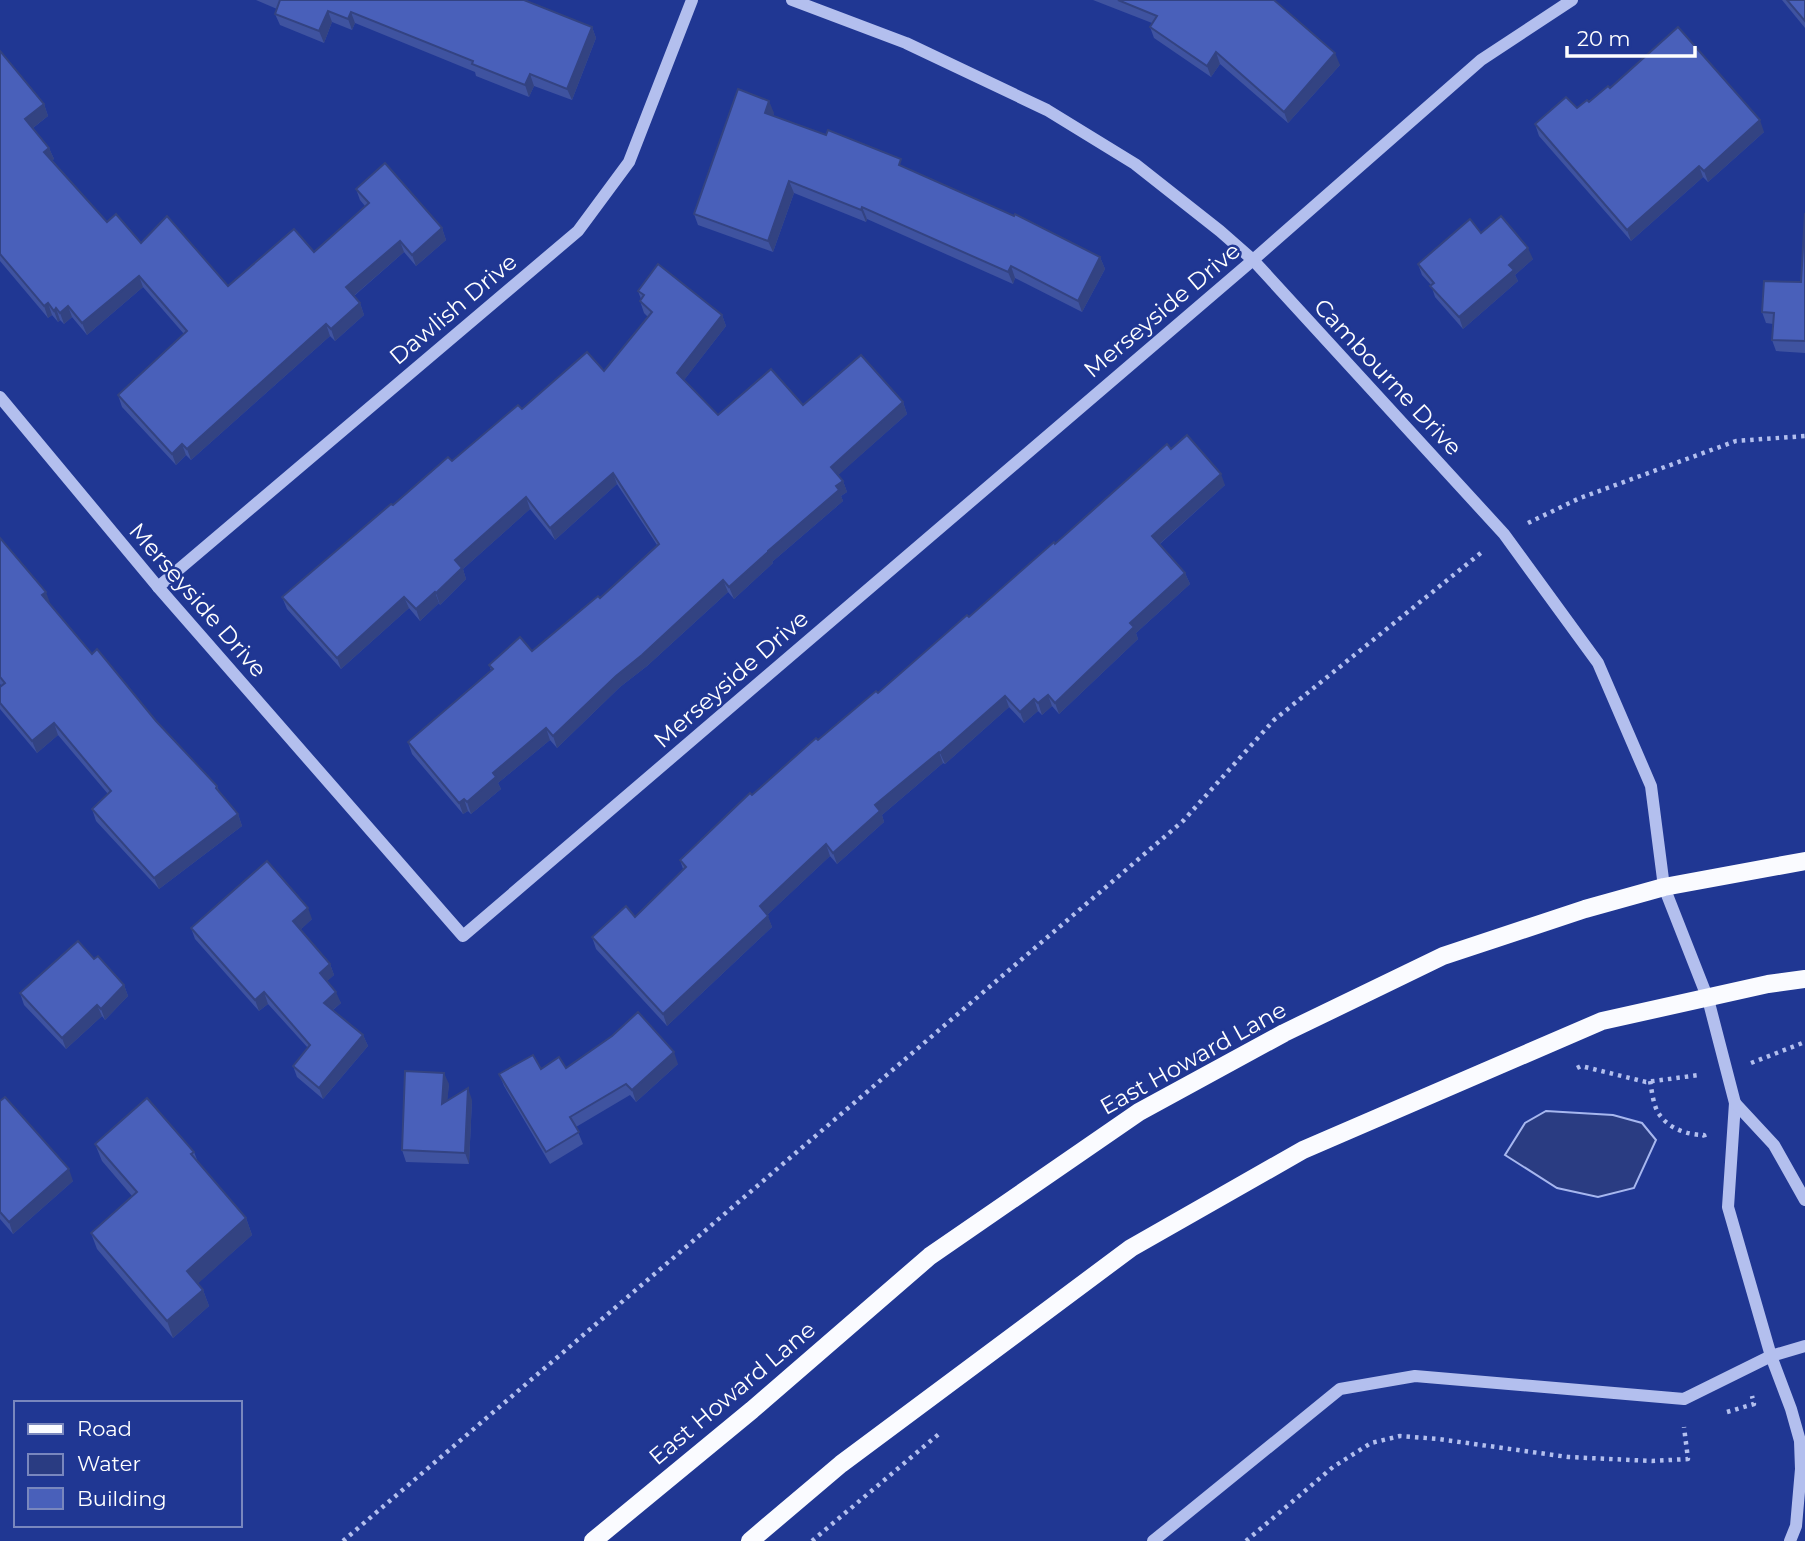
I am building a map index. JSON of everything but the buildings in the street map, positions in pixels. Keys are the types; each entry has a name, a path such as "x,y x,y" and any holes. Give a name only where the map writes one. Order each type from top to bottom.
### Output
{"main road":[{"name":"East Howard Lane","path":"593,1541 752,1410 930,1256 1139,1112 1284,1033 1443,956 1585,909 1664,887 1805,861"},
{"path":"750,1541 841,1464 1131,1248 1303,1150 1602,1021 1768,984 1805,979"}],"street":[{"name":"Dawlish Drive","path":"158,587 578,231 629,162 692,0"},
{"name":"Cambourne Drive","path":"792,0 906,43 1047,110 1135,164 1253,260 1504,534 1598,663 1651,786 1664,887 1708,999 1735,1102"},
{"name":"Merseyside Drive","path":"0,397 158,587 463,936 1253,260 1481,60 1572,0"},
{"path":"1735,1102 1774,1146 1805,1200"},
{"path":"1735,1102 1728,1207 1771,1356 1800,1441 1801,1469 1796,1526 1790,1541"},
{"path":"1153,1541 1340,1389 1415,1376 1684,1399 1771,1356 1805,1346"}],"path":[{"path":"343,1541 1183,821 1274,720 1504,534 1580,498 1736,441 1805,436"},
{"path":"1569,1071 1581,1066 1646,1082 1728,1072 1805,1042"},
{"path":"1719,1415 1754,1404"},
{"path":"1247,1541 1333,1467 1371,1443 1400,1437 1438,1439 1568,1457 1652,1461 1688,1459 1684,1426 1695,1422"},
{"path":"812,1541 950,1424"}],"water":[{"path":"1546,1111 1613,1115 1642,1123 1656,1140 1634,1188 1598,1197 1557,1188 1505,1155 1525,1123"}]}
